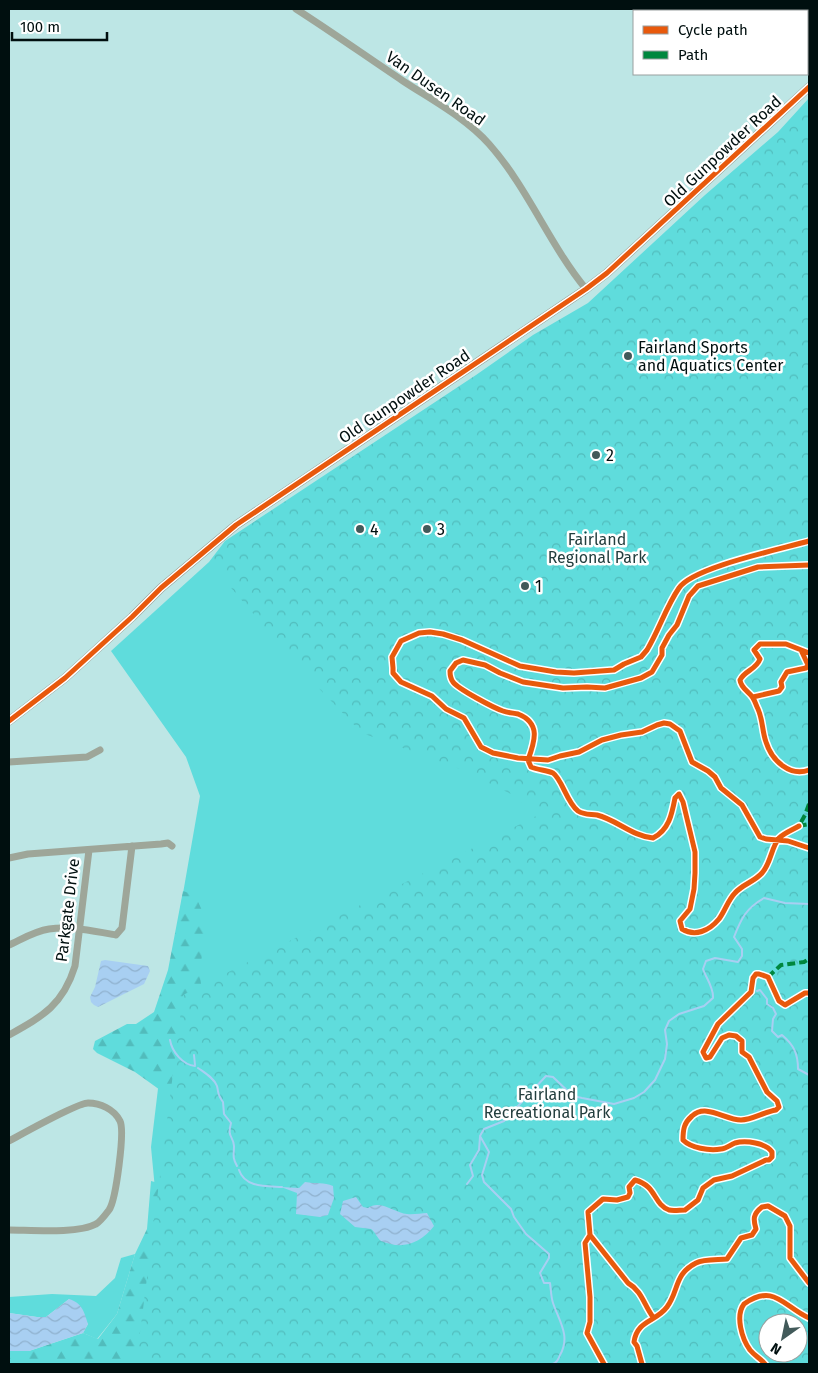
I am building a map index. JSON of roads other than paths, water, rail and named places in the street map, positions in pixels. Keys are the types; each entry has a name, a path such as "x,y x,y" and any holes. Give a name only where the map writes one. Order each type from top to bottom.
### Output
{"main road":[{"name":"Old Gunpowder Road","path":"9,721 65,678 161,588 236,525 607,274 809,87"}],"street":[{"name":"Van Dusen Road","path":"296,9 441,105 487,142 513,174 562,255 586,289"},
{"path":"9,762 87,757 100,750"},
{"path":"9,858 28,854 168,843 172,846"},
{"path":"9,945 29,935 50,929 80,929 116,935 119,933 122,928 132,846"},
{"name":"Parkgate Drive","path":"9,1035 42,1016 59,998 71,980 75,966 89,850"},
{"path":"9,1141 86,1103 100,1105 113,1112 120,1121 122,1133 110,1210 96,1224 79,1230 9,1230"}],"water":[{"path":"101,961 148,966 150,971 144,984 98,1007 91,1002 90,997 95,987"},
{"path":"305,1182 333,1186 334,1198 328,1215 320,1217 296,1214 297,1193 281,1187 299,1188"},
{"path":"356,1197 363,1207 368,1208 377,1205 407,1214 427,1213 434,1226 423,1237 410,1244 389,1244 381,1241 371,1229 355,1227 340,1214 343,1201"},
{"path":"69,1299 80,1305 84,1311 88,1324 83,1333 29,1351 9,1351 9,1313 46,1317"}],"waterway":[{"path":"553,1364 558,1360 563,1348 564,1335 552,1301 550,1283 544,1283 540,1273 549,1258 549,1254 526,1234 514,1217 511,1209 484,1182 482,1175 489,1152 480,1136 484,1129 504,1121 546,1076 553,1077 573,1096 614,1104 634,1098 644,1092 655,1080 665,1059 667,1044 665,1030 669,1021 679,1014 704,1006 713,998 711,987 703,969 706,961 715,958 738,962 742,956 742,949 734,937 748,910 764,898 785,903 809,904"},
{"path":"757,991 760,990 767,999 767,1004 773,1008 776,1014 773,1019 772,1031 778,1037 782,1035 790,1042 796,1054 798,1069 809,1075"},
{"path":"170,1040 173,1049 179,1057 186,1063 195,1066"},
{"path":"194,1055 195,1065"},
{"path":"198,1068 216,1083 219,1096 223,1102 224,1114 231,1123 230,1134 237,1166"},
{"path":"467,1184 473,1176 470,1165 479,1150 480,1137"},
{"path":"239,1170 242,1176 251,1183 282,1187"}],"place":[{"name":"Fairland Sports and Aquatics Center","path":"628,356"},
{"name":"2","path":"596,455"},
{"name":"4","path":"360,529"},
{"name":"3","path":"427,529"},
{"name":"1","path":"525,586"}],"park label":[{"name":"Fairland Regional Park","path":"597,548"},
{"name":"Fairland Recreational Park","path":"547,1103"}]}
